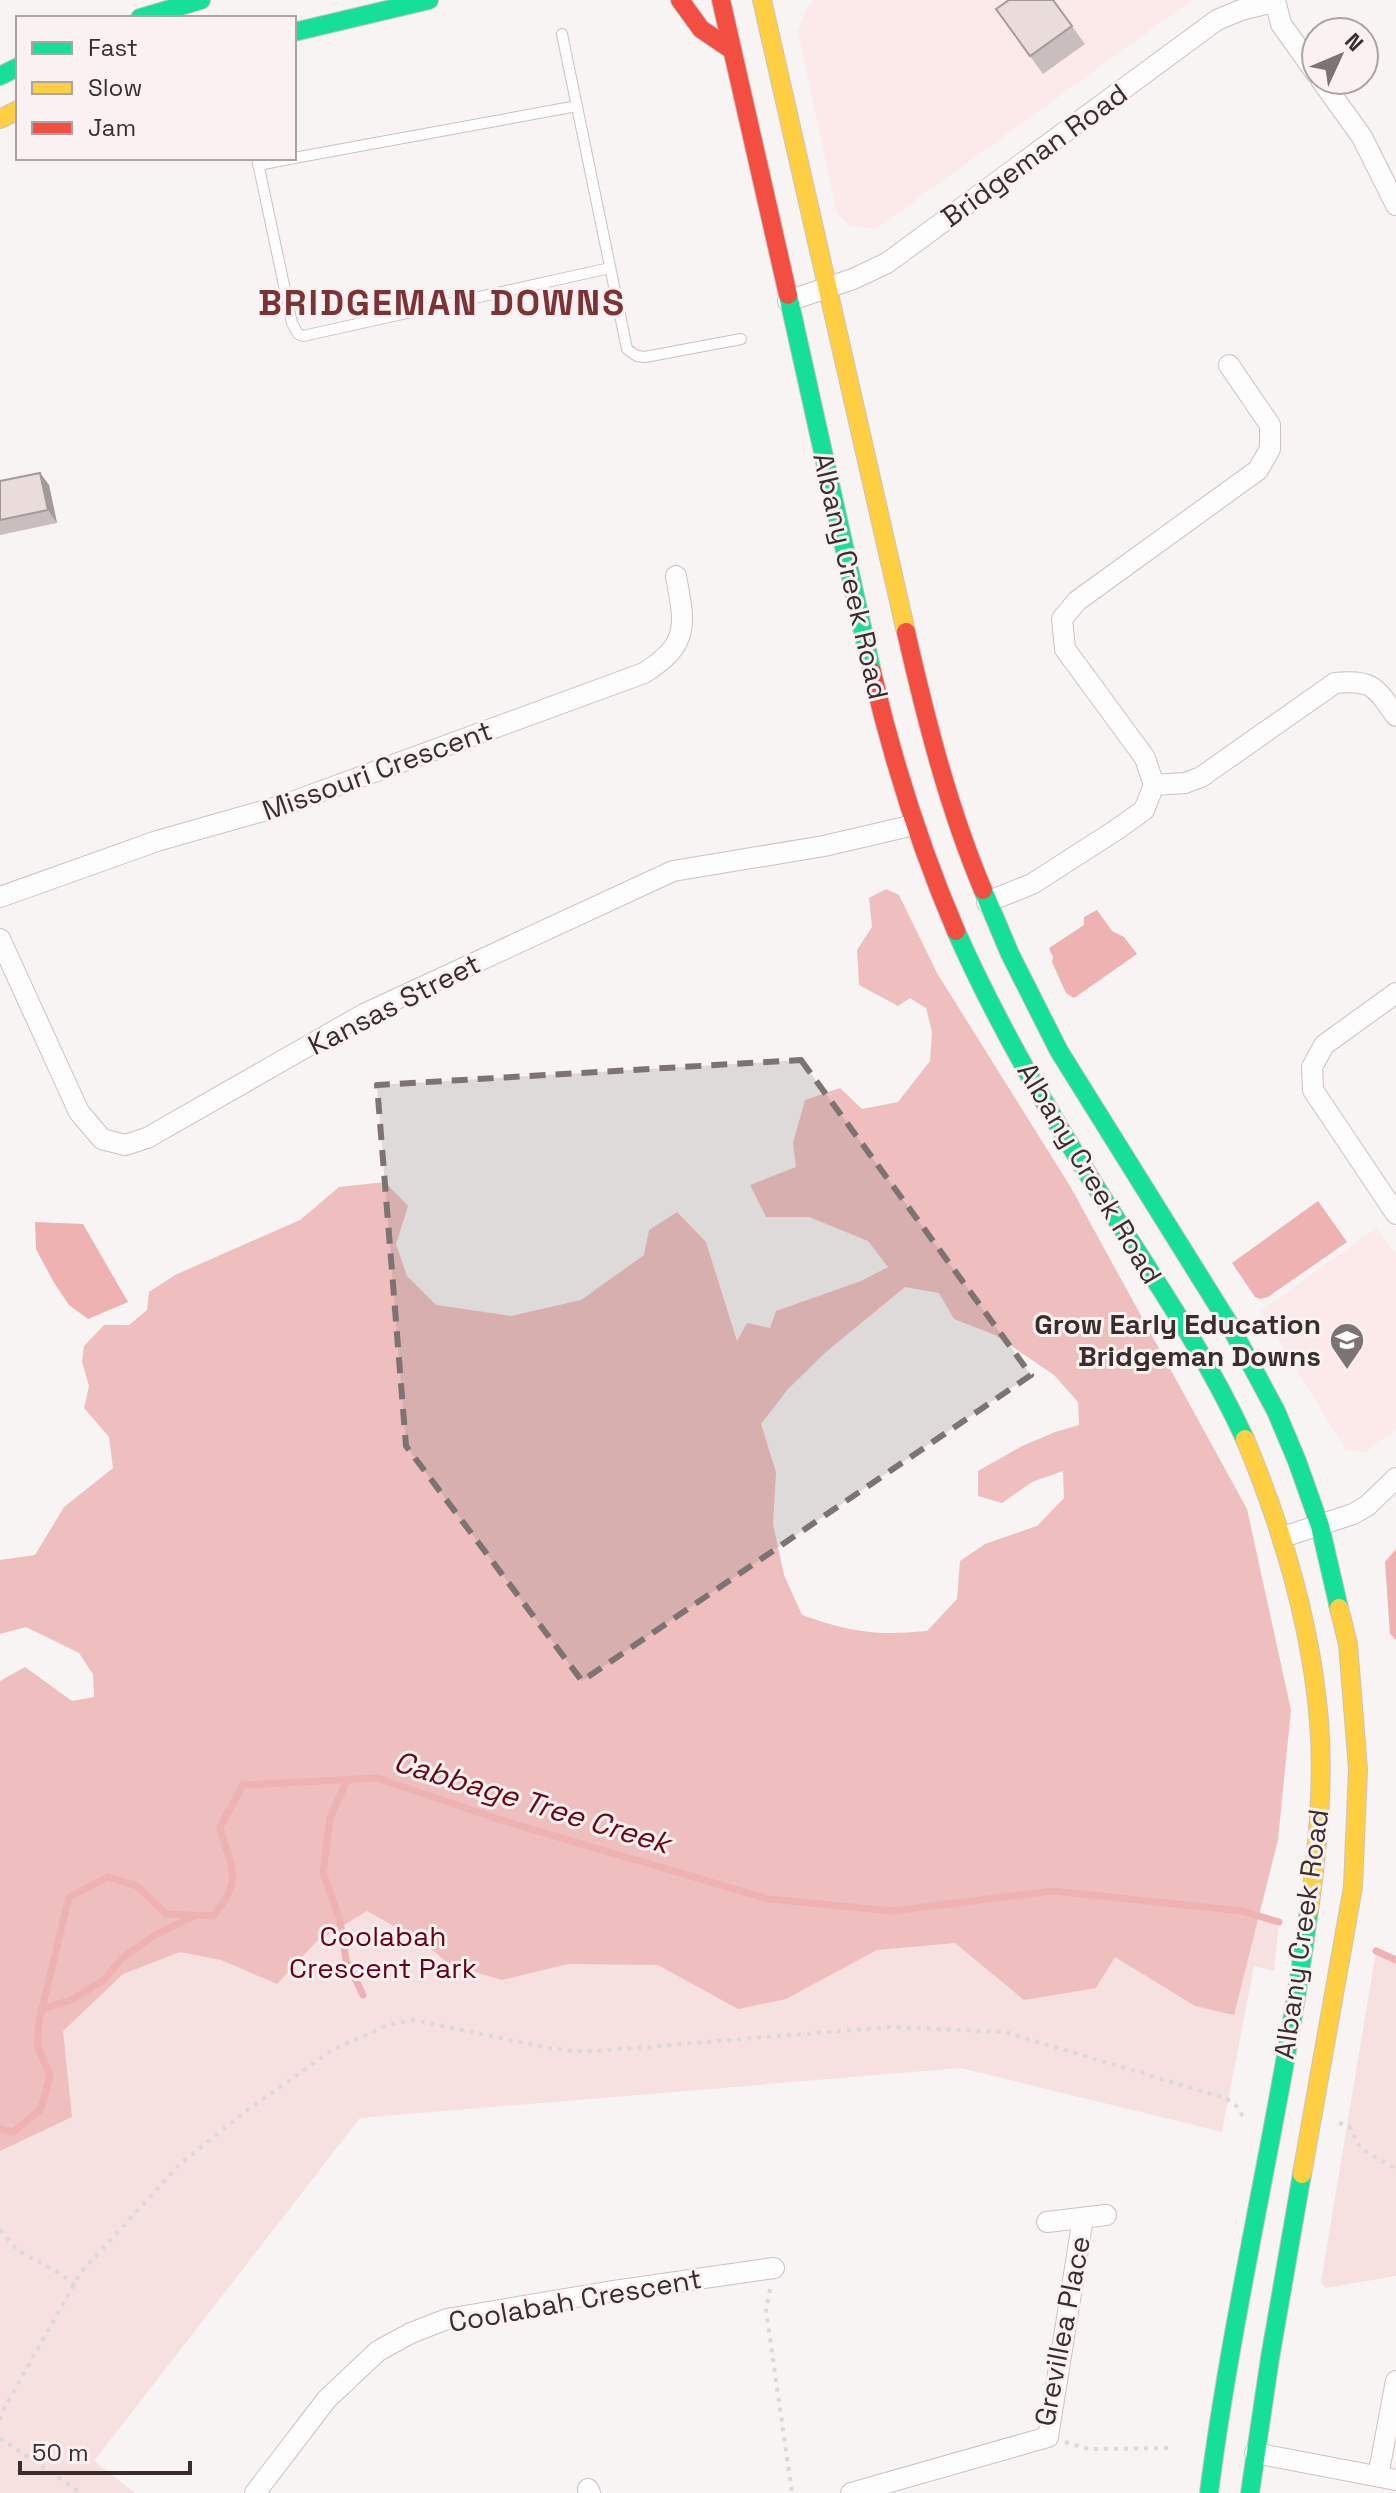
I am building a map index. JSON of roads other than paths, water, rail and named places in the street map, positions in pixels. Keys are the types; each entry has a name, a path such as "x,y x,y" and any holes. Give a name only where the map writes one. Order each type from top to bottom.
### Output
{"main road":[{"path":"147,16 201,0"},
{"path":"296,32 429,0"},
{"path":"680,0 701,29 732,50"},
{"name":"Albany Creek Road","path":"721,0 880,705 914,825 944,906 989,1002 1041,1094 1227,1400 1260,1471 1283,1537 1305,1619 1316,1697 1321,1790 1310,1911 1209,2493"},
{"name":"Albany Creek Road","path":"767,3 928,727 953,811 987,902 1059,1051 1221,1310 1261,1381 1297,1461 1320,1526 1343,1616 1353,1683 1358,1769 1356,1846 1345,1938 1272,2342 1250,2493"}],"street":[{"path":"1275,1 1281,24 1300,51"},
{"name":"Bridgeman Road","path":"788,301 829,289 887,263 1217,20 1275,1"},
{"path":"1333,96 1362,137 1396,205"},
{"path":"987,902 1032,884 1144,810 1154,785 1145,758 1065,649 1062,619 1077,601 1258,470 1270,449 1270,425 1229,365"},
{"name":"Missouri Crescent","path":"0,897 157,841 284,805 644,673 664,660 683,627 676,576"},
{"path":"1154,785 1185,783 1201,777 1335,683 1357,681 1377,689 1396,716"},
{"name":"Kansas Street","path":"0,939 79,1112 102,1139 125,1145 147,1138 364,1014 673,871 824,846 914,825"},
{"path":"1396,993 1324,1045 1312,1067 1313,1090 1396,1214"},
{"path":"1283,1537 1344,1518 1367,1506 1396,1478"},
{"name":"Grevillea Place","path":"1047,2222 1106,2215"},
{"name":"Grevillea Place","path":"851,2493 1048,2437 1083,2218"},
{"name":"Coolabah Crescent","path":"255,2493 327,2399 378,2351 411,2333 447,2319 774,2268"},
{"path":"1255,2453 1387,2478 1396,2381"}],"lane":[{"path":"562,34 627,349 645,357 741,339"},
{"path":"296,158 577,106"},
{"path":"257,161 292,323 298,334 303,336 610,268"}],"waterway":[{"name":"Cabbage Tree Creek","path":"0,2129 13,2132 41,2109 50,2075 37,2045 39,2021 69,1897 108,1877 137,1886 166,1914 213,1916 223,1904 232,1883 231,1864 220,1827 243,1785 377,1778 507,1822 769,1899 892,1911 1053,1891 1242,1911 1279,1922"},
{"path":"347,1780 330,1818 323,1873 340,1920 346,1960 363,1995"},
{"path":"42,2009 71,2000 104,1980 122,1958 155,1935 195,1916"},
{"name":"Cabbage Tree Creek","path":"1376,1951 1396,1960"}],"place":[{"name":"Grow Early Education Bridgeman Downs","path":"1347,1371"}],"district":[{"name":"BRIDGEMAN DOWNS","path":"442,303"}],"park label":[{"name":"Coolabah Crescent Park","path":"383,1952"}]}
